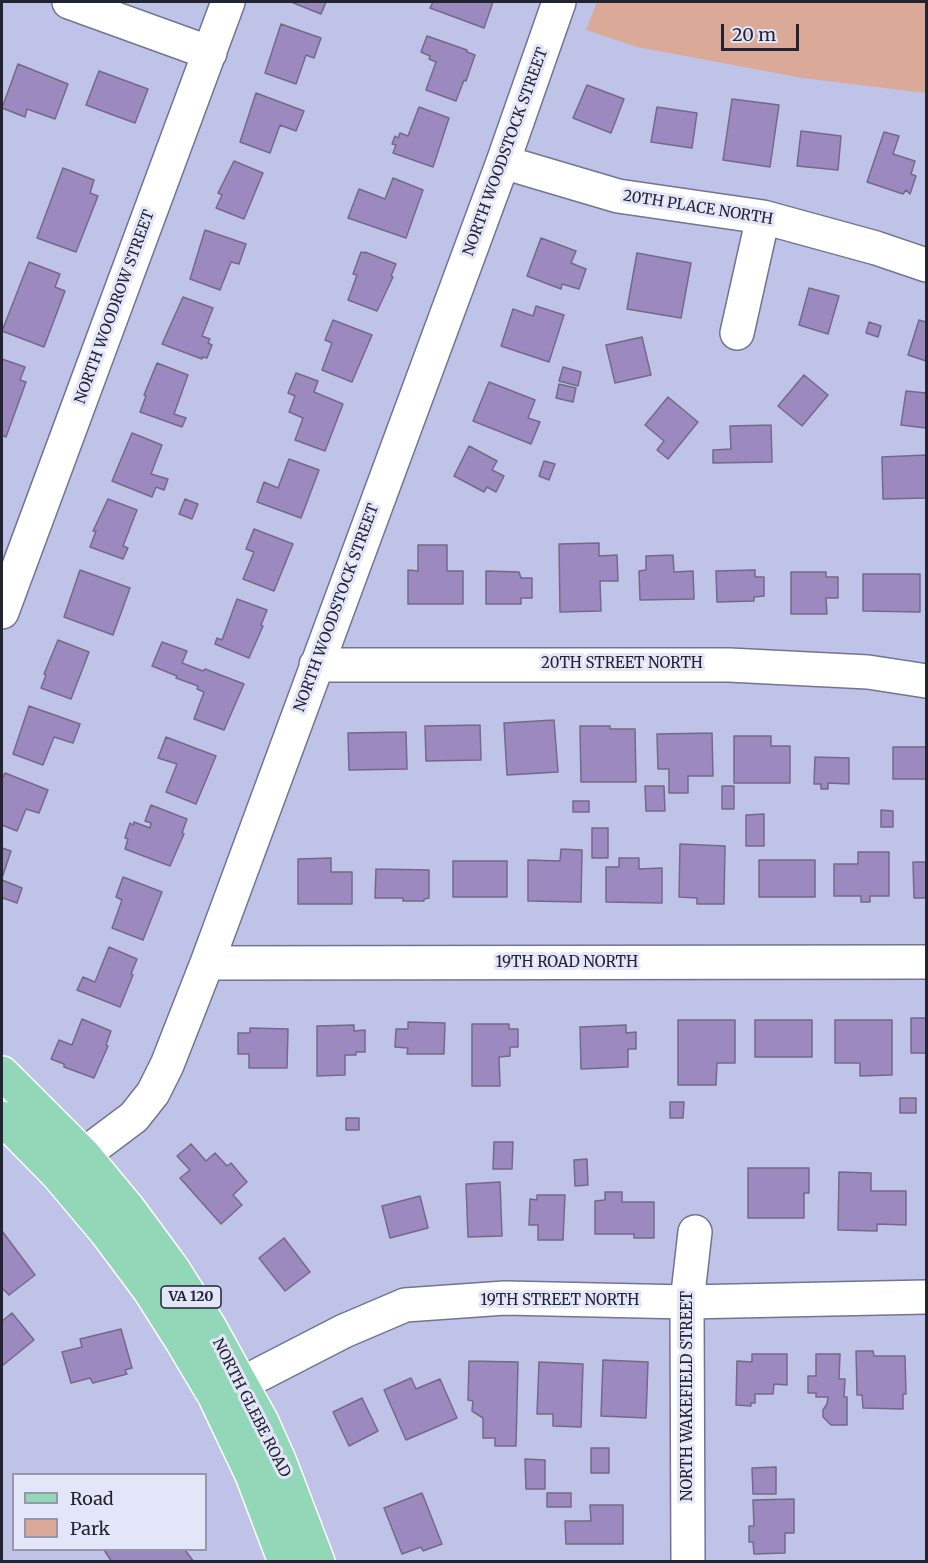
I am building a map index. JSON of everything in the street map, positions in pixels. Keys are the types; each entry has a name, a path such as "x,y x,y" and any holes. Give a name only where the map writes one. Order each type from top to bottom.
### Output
{"main road":[{"name":"NORTH GLEBE ROAD","path":"2,1072 84,1155 128,1208 173,1269 209,1326 252,1475 285,1562"},
{"name":"NORTH GLEBE ROAD","path":"2,1118 58,1175 106,1232 228,1389 279,1460 311,1538 318,1562"}],"street":[{"path":"69,2 210,53"},
{"name":"NORTH WOODROW STREET","path":"2,612 228,2"},
{"name":"NORTH WOODSTOCK STREET","path":"58,1175 134,1117 153,1093 167,1065 207,963 503,162 559,2"},
{"name":"20TH PLACE NORTH","path":"503,162 618,196 763,217 876,248 927,265"},
{"path":"737,333 763,217"},
{"name":"20TH STREET NORTH","path":"316,665 729,665 868,672 927,681"},
{"name":"19TH ROAD NORTH","path":"207,963 927,962"},
{"name":"NORTH WAKEFIELD STREET","path":"688,1562 687,1302 695,1232"},
{"name":"19TH STREET NORTH","path":"228,1389 344,1331 405,1305 505,1299 687,1302 927,1297"}],"green space":[{"path":"597,2 926,2 926,93 803,78 637,47 586,30"}],"building":[{"path":"291,2 326,2 321,14"},
{"path":"433,2 493,2 484,28 430,8"},
{"path":"281,24 321,38 314,58 306,55 296,84 265,73"},
{"path":"427,36 475,55 456,101 426,90 436,62 421,52"},
{"path":"18,64 68,84 55,119 27,109 25,117 2,108"},
{"path":"99,71 148,89 135,123 86,105"},
{"path":"587,85 624,99 611,133 573,118"},
{"path":"256,93 304,111 296,131 280,125 270,153 240,142"},
{"path":"732,99 779,105 770,167 723,160"},
{"path":"419,107 449,118 433,167 393,153 396,145 392,144 395,136 398,138 400,133 408,136"},
{"path":"657,107 697,113 692,148 651,142"},
{"path":"801,131 841,136 838,170 797,166"},
{"path":"884,132 899,136 893,154 915,161 911,174 916,176 910,194 906,190 903,194 867,182"},
{"path":"234,161 263,173 244,219 216,208 222,195 218,193"},
{"path":"63,168 94,180 90,193 98,196 76,252 37,238"},
{"path":"393,178 423,190 406,238 348,218 359,189 385,199"},
{"path":"205,230 246,244 239,264 231,262 220,290 190,279"},
{"path":"541,238 576,251 571,263 586,269 579,289 562,284 561,289 527,276"},
{"path":"361,252 396,264 391,276 393,277 377,311 348,300 357,275 353,274"},
{"path":"637,253 691,263 681,318 627,309"},
{"path":"29,262 60,274 55,287 65,291 44,347 2,331"},
{"path":"809,288 839,296 828,334 799,325"},
{"path":"183,297 213,308 202,336 210,339 208,343 212,345 207,358 202,357 202,359 162,344"},
{"path":"536,306 564,315 549,362 501,346 513,309 533,316"},
{"path":"333,320 372,335 352,382 322,370 332,343 325,340"},
{"path":"919,320 926,322 926,361 908,355"},
{"path":"869,322 881,326 878,337 866,333"},
{"path":"642,337 651,375 615,383 606,345"},
{"path":"2,359 25,367 20,380 26,382 6,437 2,435"},
{"path":"157,363 188,375 174,414 186,418 182,427 140,412"},
{"path":"563,367 581,372 578,386 559,381"},
{"path":"296,373 318,381 314,392 343,404 325,451 295,440 303,418 289,412 295,396 288,393"},
{"path":"804,375 828,395 802,426 778,406"},
{"path":"489,382 535,400 528,418 540,422 531,444 473,421"},
{"path":"559,384 576,388 573,402 556,398"},
{"path":"906,391 926,393 926,428 901,425"},
{"path":"668,397 698,422 668,459 657,450 664,441 645,425"},
{"path":"771,425 772,462 713,463 713,450 731,449 730,426"},
{"path":"132,433 162,445 151,474 168,479 164,490 156,487 152,497 112,481"},
{"path":"469,446 497,461 492,470 504,476 496,492 487,487 484,492 454,476"},
{"path":"926,455 926,498 883,499 882,457"},
{"path":"289,459 319,470 301,518 257,502 264,482 278,488"},
{"path":"544,461 555,464 549,480 539,476"},
{"path":"108,499 137,510 123,546 128,548 123,559 90,547 96,531 93,531"},
{"path":"185,499 198,504 192,519 179,514"},
{"path":"254,529 293,544 274,591 243,579 254,552 246,549"},
{"path":"599,543 599,556 617,555 618,581 600,581 601,611 560,612 559,544"},
{"path":"418,545 447,545 447,571 463,571 463,604 408,604 408,570 418,571"},
{"path":"673,555 674,572 693,571 694,599 640,600 639,571 646,570 646,556"},
{"path":"80,570 130,588 113,635 64,617"},
{"path":"755,570 755,577 764,577 764,596 754,597 754,601 717,602 716,571"},
{"path":"486,571 519,572 521,578 532,578 532,598 521,598 521,604 486,604"},
{"path":"791,572 826,572 826,577 838,577 838,598 826,598 827,614 791,614"},
{"path":"863,574 920,574 920,612 863,611"},
{"path":"237,599 267,610 261,625 263,626 249,658 215,644 217,638 222,640"},
{"path":"58,640 89,652 71,699 41,688 46,675 44,674"},
{"path":"162,642 187,651 182,663 244,684 224,730 194,719 204,692 197,689 198,686 152,666"},
{"path":"29,706 80,724 73,743 54,737 43,765 13,754"},
{"path":"554,720 558,772 507,775 504,723"},
{"path":"480,725 481,760 426,761 425,726"},
{"path":"580,726 635,729 636,782 581,782"},
{"path":"406,732 407,769 349,770 348,733"},
{"path":"712,733 713,776 688,776 688,793 669,793 669,769 658,769 657,734"},
{"path":"734,736 771,736 771,746 790,746 790,783 734,783"},
{"path":"166,737 216,756 196,804 166,792 177,764 158,758"},
{"path":"893,747 926,747 926,779 893,779"},
{"path":"815,757 849,758 849,784 828,783 828,789 821,789 821,784 814,784"},
{"path":"5,773 48,790 39,813 26,809 17,831 2,825 2,779"},
{"path":"645,786 664,786 665,811 646,811"},
{"path":"722,786 734,786 734,809 722,809"},
{"path":"573,801 589,801 589,812 573,812"},
{"path":"151,805 187,819 182,833 184,834 170,866 125,849 128,839 125,838 130,823 133,825 134,822 150,828 151,823 145,821"},
{"path":"881,810 893,811 893,827 881,827"},
{"path":"764,814 764,846 746,846 746,815"},
{"path":"592,828 608,828 608,858 592,858"},
{"path":"680,844 725,846 724,904 697,904 697,898 679,897"},
{"path":"2,848 11,851 2,878"},
{"path":"561,849 582,850 581,902 528,901 528,860 560,861"},
{"path":"858,852 889,852 889,896 870,896 870,902 861,902 861,896 834,896 834,864 858,864"},
{"path":"331,858 331,872 352,872 352,904 298,904 298,859"},
{"path":"619,858 639,858 639,869 662,868 662,903 606,902 606,867 619,867"},
{"path":"759,860 815,860 815,897 759,897"},
{"path":"453,861 507,861 507,897 453,897"},
{"path":"913,862 926,862 926,898 914,898"},
{"path":"376,869 429,870 429,898 424,901 403,901 403,898 375,898"},
{"path":"123,877 162,892 143,940 112,928 122,900 116,897"},
{"path":"2,880 22,888 17,903 3,898 2,901"},
{"path":"109,947 137,959 120,1007 77,990 83,977 95,982"},
{"path":"911,1018 926,1018 926,1053 911,1053"},
{"path":"82,1019 111,1031 106,1045 108,1046 94,1078 64,1067 64,1064 51,1059 59,1040 72,1045"},
{"path":"678,1020 735,1020 735,1063 717,1063 716,1085 678,1085"},
{"path":"755,1020 812,1020 812,1057 755,1057"},
{"path":"835,1020 892,1020 892,1075 860,1076 860,1063 835,1063"},
{"path":"408,1022 445,1023 444,1054 407,1054 408,1048 395,1047 396,1029 408,1029"},
{"path":"472,1024 509,1024 509,1029 518,1029 518,1047 510,1047 510,1056 499,1057 500,1086 472,1086"},
{"path":"354,1025 354,1031 365,1030 365,1052 345,1055 345,1075 317,1076 317,1026"},
{"path":"626,1025 626,1033 636,1032 636,1049 628,1049 628,1067 581,1069 580,1027"},
{"path":"250,1028 288,1029 287,1068 249,1068 249,1054 238,1054 238,1033 250,1033"},
{"path":"900,1098 916,1098 916,1113 900,1113"},
{"path":"670,1102 684,1102 683,1118 670,1118"},
{"path":"346,1118 359,1118 359,1130 346,1130"},
{"path":"494,1142 513,1142 512,1169 493,1169"},
{"path":"191,1144 206,1161 215,1153 227,1166 231,1163 247,1182 233,1195 242,1205 221,1224 180,1178 190,1170 177,1156"},
{"path":"587,1159 588,1185 575,1186 574,1160"},
{"path":"748,1168 809,1168 809,1193 804,1193 804,1218 748,1218"},
{"path":"839,1172 871,1173 871,1191 906,1191 906,1225 877,1224 877,1231 838,1230"},
{"path":"500,1182 502,1236 468,1237 466,1184"},
{"path":"605,1192 622,1192 622,1202 654,1202 654,1238 634,1238 634,1234 595,1234 595,1201 605,1200"},
{"path":"537,1195 565,1195 563,1240 538,1240 538,1225 529,1225 530,1199 537,1200"},
{"path":"420,1196 428,1228 390,1238 382,1206"},
{"path":"2,1231 35,1275 9,1295 2,1288"},
{"path":"284,1238 310,1272 285,1291 259,1258"},
{"path":"12,1313 34,1340 2,1366 2,1321"},
{"path":"121,1329 132,1368 125,1370 127,1374 93,1383 90,1378 71,1383 62,1352 82,1347 80,1339"},
{"path":"856,1351 873,1351 874,1356 905,1356 906,1394 903,1394 903,1409 863,1408 862,1395 857,1395"},
{"path":"752,1354 787,1354 787,1385 774,1384 773,1394 755,1394 755,1403 751,1403 751,1406 736,1405 737,1361 752,1362"},
{"path":"816,1354 840,1354 839,1379 845,1379 847,1425 831,1425 823,1417 828,1397 816,1397 816,1393 808,1393 808,1376 816,1376"},
{"path":"603,1360 648,1362 646,1418 601,1416"},
{"path":"469,1361 518,1362 516,1446 495,1446 495,1438 483,1438 483,1418 472,1411 473,1401 468,1400"},
{"path":"539,1362 583,1364 581,1427 553,1426 553,1414 537,1414"},
{"path":"411,1378 416,1389 440,1379 457,1418 406,1440 384,1390"},
{"path":"362,1398 378,1431 349,1446 333,1412"},
{"path":"591,1448 609,1448 609,1473 591,1473"},
{"path":"525,1459 545,1460 545,1489 526,1489"},
{"path":"776,1467 776,1494 753,1494 752,1468"},
{"path":"422,1493 442,1544 423,1551 421,1547 402,1554 384,1508"},
{"path":"547,1493 571,1493 571,1507 547,1507"},
{"path":"794,1499 794,1533 785,1533 785,1553 754,1554 753,1542 749,1542 749,1526 754,1526 753,1500"},
{"path":"590,1505 623,1505 623,1544 566,1544 565,1521 591,1521"},
{"path":"105,1551 186,1551 194,1562 112,1562"}]}
